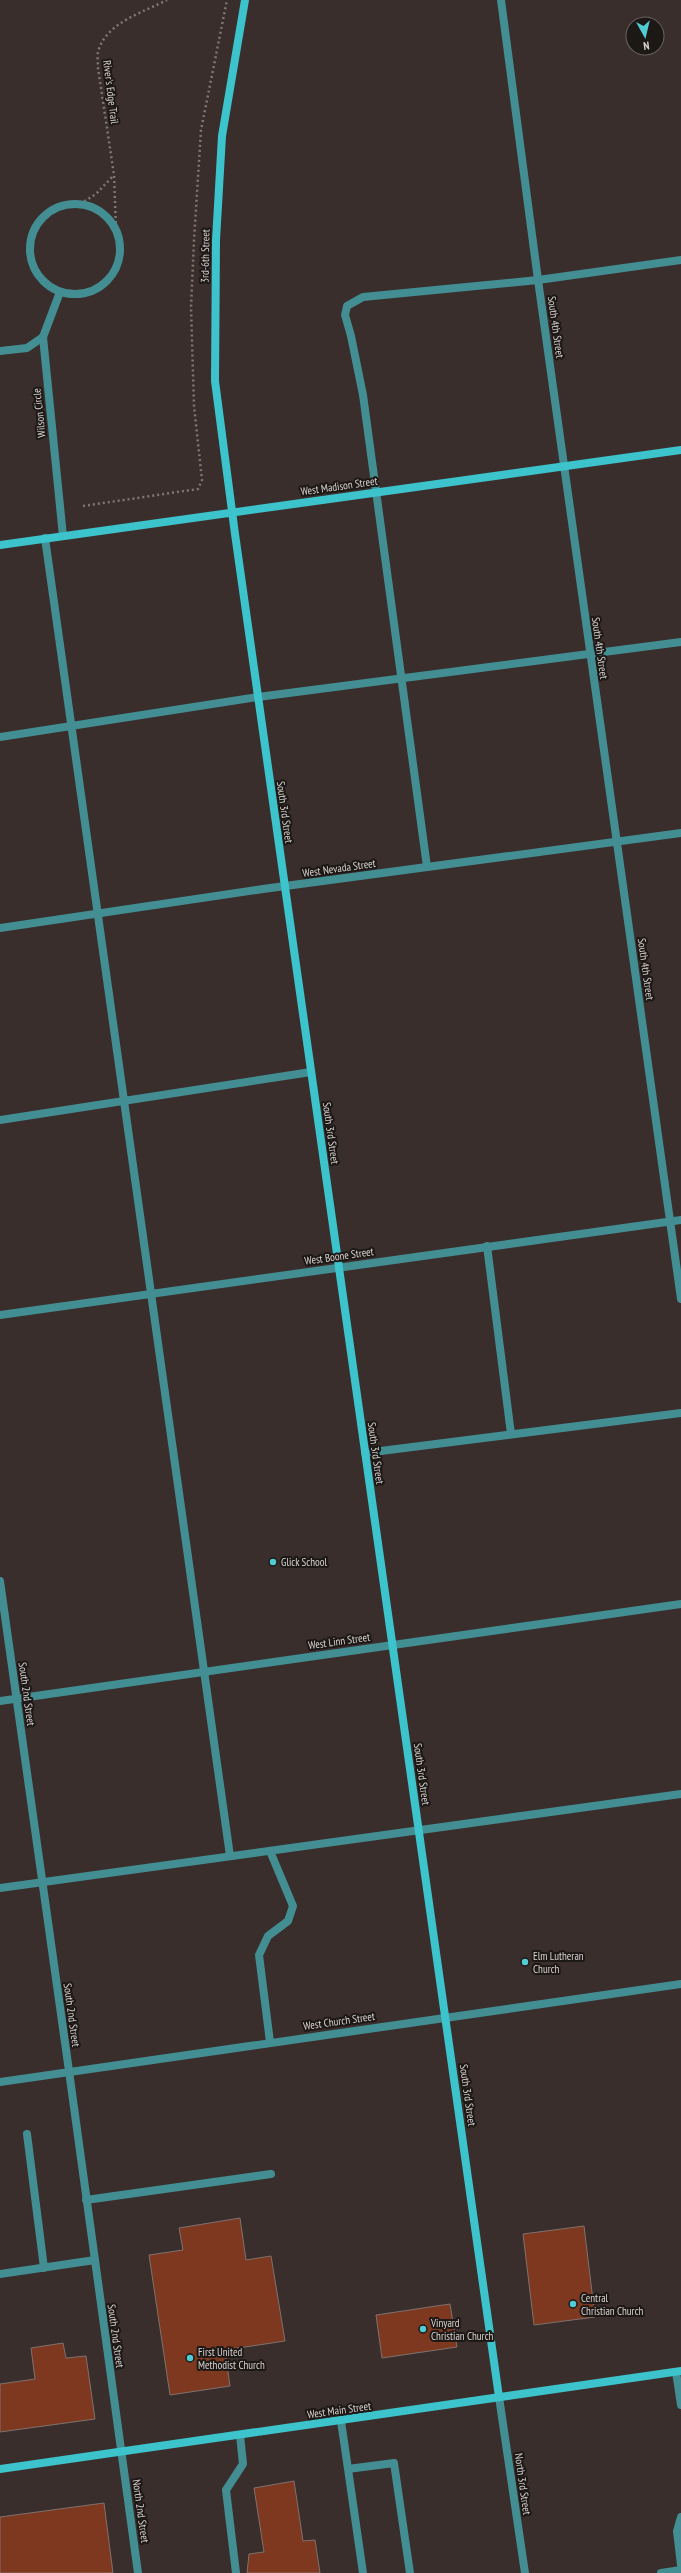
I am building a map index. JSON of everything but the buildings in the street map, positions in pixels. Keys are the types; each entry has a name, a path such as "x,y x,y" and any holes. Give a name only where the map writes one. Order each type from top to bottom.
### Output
{"main road":[{"name":"3rd-6th Street","path":"232,512 215,373 216,240 222,136 232,66 245,0"},
{"name":"West Madison Street","path":"0,545 564,465 681,450"},
{"name":"South 3rd Street","path":"232,512 499,2397"},
{"name":"West Main Street","path":"0,2469 678,2372"}],"street":[{"name":"South 4th Street","path":"501,0 538,280 681,1299"},
{"path":"80,204 101,212 116,228 121,249 116,270 102,286 81,295 60,292 42,280 31,261 31,239 41,220 59,207 80,204"},
{"path":"428,867 363,396 352,336 345,315 347,306 363,297 538,280 681,260"},
{"name":"Wilson Circle","path":"60,292 43,337 63,536"},
{"path":"0,351 27,348 43,337"},
{"path":"44,538 230,1856"},
{"path":"0,737 258,697 681,642"},
{"name":"West Nevada Street","path":"0,928 285,886 681,833"},
{"path":"0,1120 311,1072"},
{"name":"West Boone Street","path":"0,1316 487,1246 681,1220"},
{"path":"487,1246 510,1434"},
{"path":"365,1453 681,1413"},
{"name":"South 2nd Street","path":"0,1581 122,2452"},
{"name":"West Linn Street","path":"0,1701 681,1604"},
{"path":"0,1888 681,1794"},
{"path":"270,1851 293,1906 288,1922 268,1936 259,1955 270,2042"},
{"name":"West Church Street","path":"0,2082 445,2016 681,1984"},
{"path":"27,2134 44,2268"},
{"path":"86,2200 271,2174"},
{"path":"0,2274 95,2260"},
{"path":"678,2372 681,2405"},
{"name":"North 3rd Street","path":"499,2397 525,2573"},
{"path":"341,2420 363,2573"},
{"path":"236,2573 226,2490 243,2464 240,2435"},
{"name":"North 2nd Street","path":"122,2452 138,2573"},
{"path":"348,2469 394,2463 410,2573"},
{"path":"681,2517 677,2531 681,2565"},
{"path":"661,2573 681,2570"}],"path":[{"name":"River's Edge Trail","path":"116,228 114,175 98,68 98,52 105,37 121,24 167,0"},
{"path":"83,506 198,489 202,480 194,406 192,300 201,130 227,0"},
{"path":"80,204 96,194 114,175"}],"place":[{"name":"Glick School","path":"273,1562"},
{"name":"Elm Lutheran Church","path":"525,1962"},
{"name":"Central Christian Church","path":"573,2304"},
{"name":"Vinyard Christian Church","path":"423,2329"},
{"name":"First United Methodist Church","path":"190,2358"}]}
